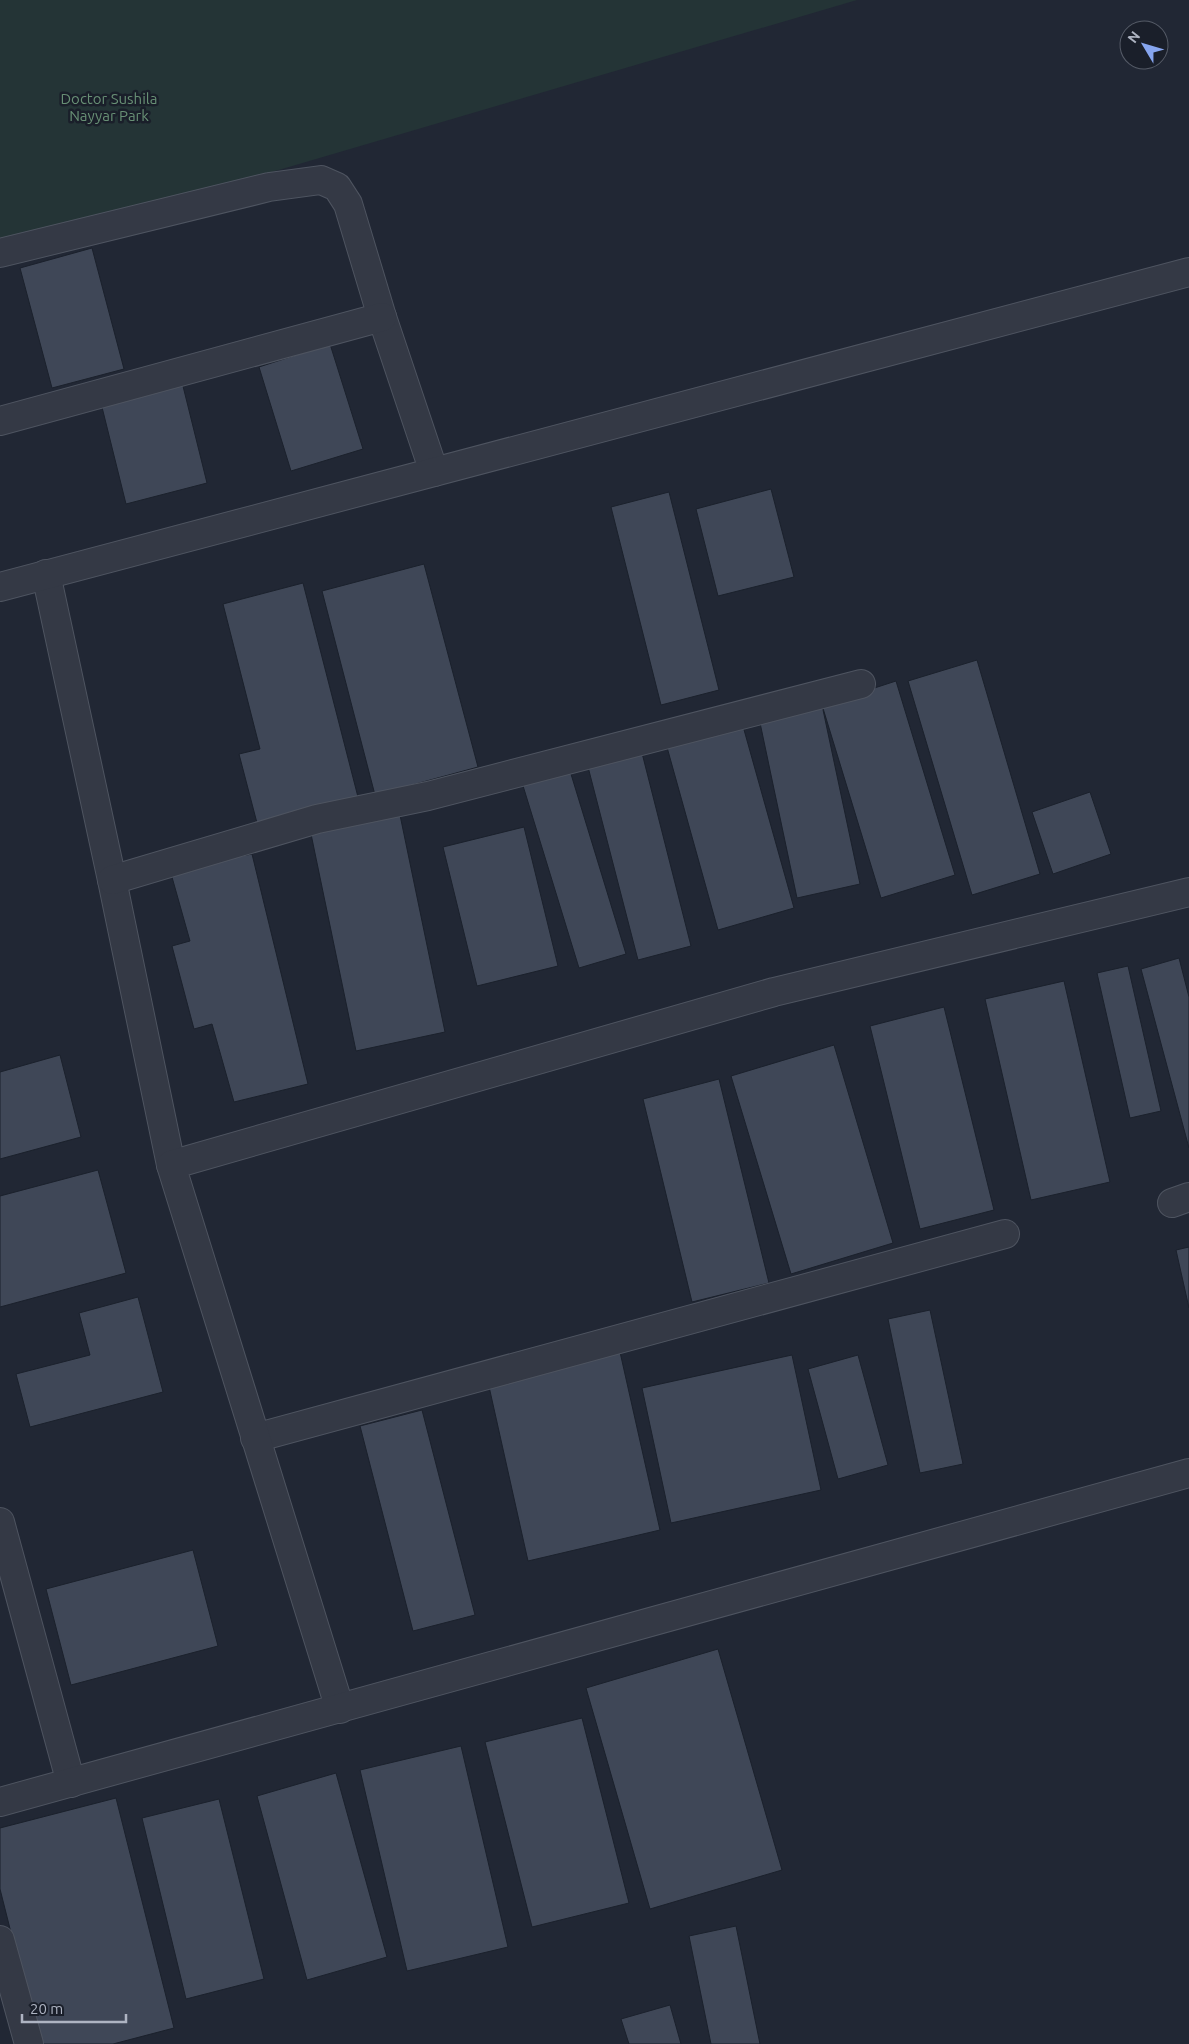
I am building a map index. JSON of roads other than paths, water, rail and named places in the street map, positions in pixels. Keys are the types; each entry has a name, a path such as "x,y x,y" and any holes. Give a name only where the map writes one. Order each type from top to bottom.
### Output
{"street":[{"path":"0,253 269,187 321,180 337,187 348,204 382,317 434,472"},
{"path":"0,586 1189,272"},
{"path":"0,421 382,317"},
{"path":"46,574 171,1165 340,1709"},
{"path":"112,880 317,820 428,796 861,684"},
{"path":"171,1165 774,992 1189,892"},
{"path":"255,1438 1005,1234"},
{"path":"0,1802 1189,1473"},
{"path":"0,1522 71,1783"},
{"path":"0,1940 29,2044"}],"park label":[{"name":"Doctor Sushila Nayyar Park","path":"109,108"}]}
